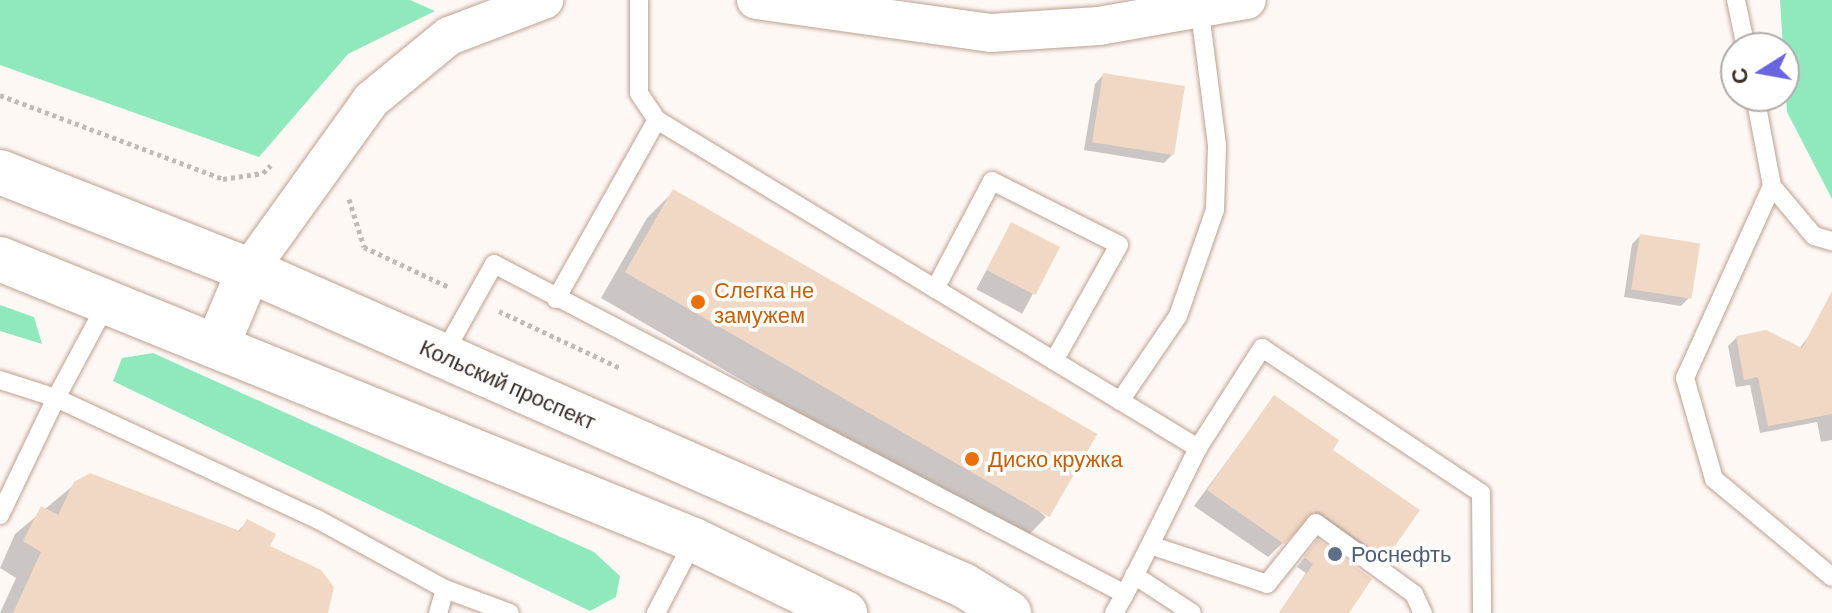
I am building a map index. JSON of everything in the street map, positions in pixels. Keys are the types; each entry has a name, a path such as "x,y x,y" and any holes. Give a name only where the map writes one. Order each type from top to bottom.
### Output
{"main road":[{"name":"Кольский проспект","path":"0,172 249,270 963,585 1009,613"},
{"path":"0,259 694,540 845,613"},
{"path":"217,346 249,270"}],"street":[{"path":"249,270 320,164 371,100 449,36 544,0"},
{"path":"756,0 991,33 1200,13 1247,0"}],"lane":[{"path":"639,0 639,93 657,120 1198,448"},
{"path":"1736,0 1743,32"},
{"path":"1120,401 1178,316 1215,210 1217,145 1200,13"},
{"path":"1758,112 1772,186 1814,236 1832,241"},
{"path":"556,299 657,120"},
{"path":"935,289 992,181 1119,245 1054,361"},
{"path":"1772,186 1685,378 1714,479 1832,577"},
{"path":"443,355 470,297 494,264 1125,594"},
{"path":"0,515 56,398 108,301"},
{"path":"1114,613 1198,448 1262,348 1481,493 1482,613"},
{"path":"0,380 56,398 317,519 445,589 510,613"},
{"path":"1150,545 1267,584 1316,523 1414,594 1423,613"},
{"path":"656,613 694,540"},
{"path":"1134,575 1192,613"},
{"path":"438,613 445,589"}],"path":[{"path":"0,95 223,179 263,173 290,145 320,164 344,185 364,247 627,371"}],"green space":[{"path":"0,0 410,0 435,11 348,54 259,157 0,65"},
{"path":"1780,0 1832,0 1832,199 1787,112 1800,112 1800,32 1782,32"},
{"path":"0,305 34,317 42,344 0,331"},
{"path":"153,353 594,552 620,576 616,597 590,611 113,381 122,358"}],"building":[{"path":"1103,73 1185,86 1174,155 1092,142"},
{"path":"673,189 1097,434 1049,517 625,272"},
{"path":"1011,222 1060,247 1035,295 986,270"},
{"path":"1640,234 1700,244 1691,299 1631,289"},
{"path":"1832,291 1832,414 1768,426 1758,377 1744,380 1736,336 1766,330 1802,348"},
{"path":"1274,395 1339,440 1333,450 1420,510 1386,559 1318,511 1284,544 1207,490"},
{"path":"90,473 240,531 247,519 276,534 270,546 321,570 334,587 328,613 13,613 41,552 23,541 41,506 58,515 74,482"},
{"path":"1318,539 1372,579 1349,613 1279,613 1313,564 1304,557"}],"place":[{"name":"Слегка не замужем","path":"698,302"},
{"name":"Диско кружка","path":"972,459"},
{"name":"Роснефть","path":"1335,554"}]}
